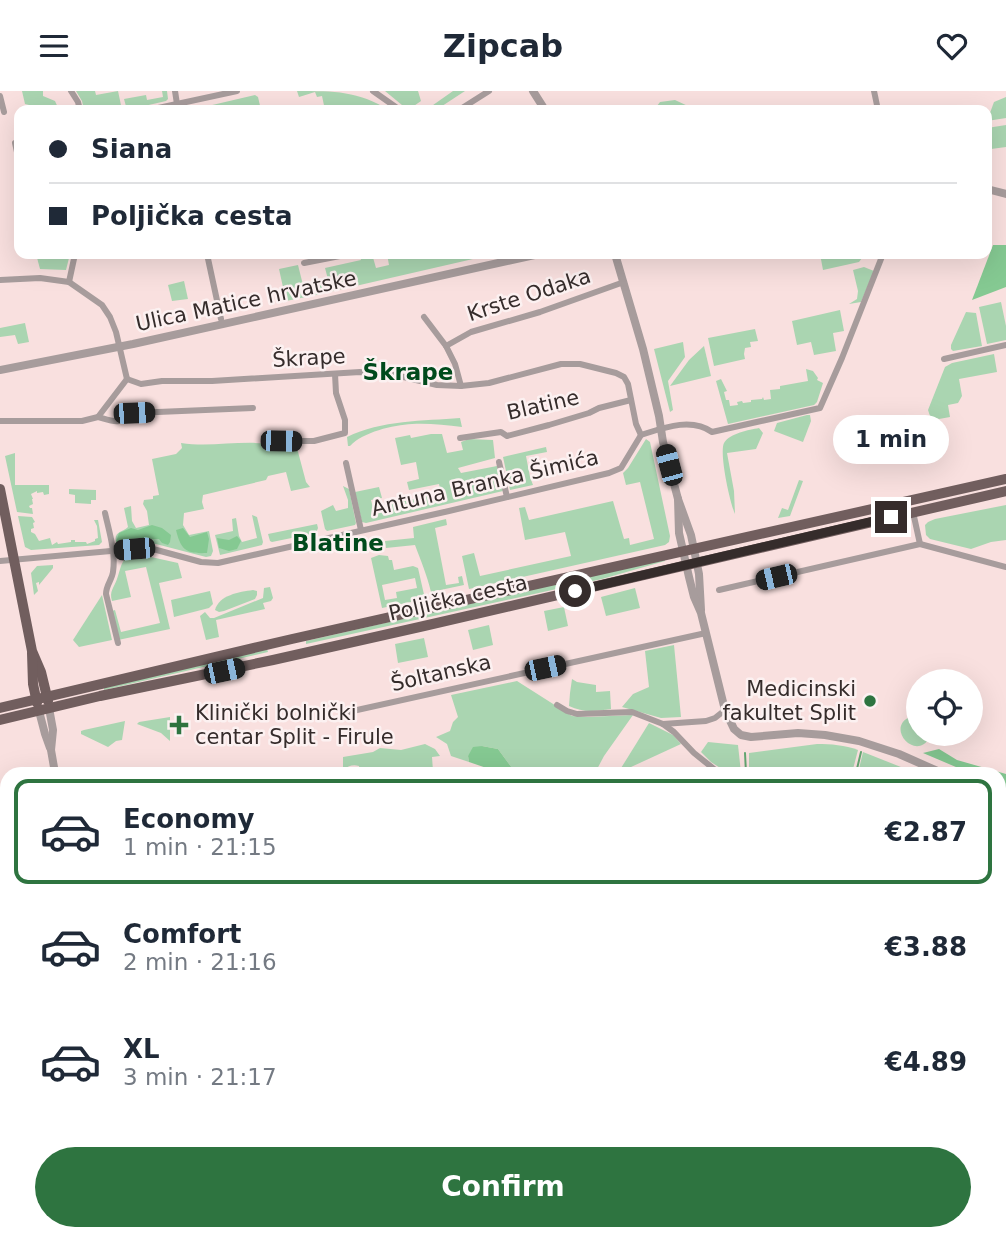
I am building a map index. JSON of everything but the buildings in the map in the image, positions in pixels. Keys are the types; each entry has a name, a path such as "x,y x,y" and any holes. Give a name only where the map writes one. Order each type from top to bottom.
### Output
{"main road":[{"name":"Poljička cesta","path":"0,708 1006,479"},
{"path":"0,489 32,651 41,672 44,709"},
{"name":"Poljička cesta","path":"0,720 1006,491"}],"street":[{"path":"175,91 177,104"},
{"path":"172,105 237,91"},
{"path":"373,91 393,105"},
{"path":"467,105 489,91"},
{"path":"0,96 4,112"},
{"path":"69,282 74,259"},
{"path":"207,259 221,319"},
{"path":"304,263 324,259"},
{"name":"Ulica Matice hrvatske","path":"0,370 119,347 516,259"},
{"path":"617,259 643,349 678,499 694,549 692,564 706,633 730,722 741,735 825,735 859,741 928,767"},
{"path":"631,400 641,435 676,425 692,424 712,432 820,408 881,259"},
{"path":"0,280 40,278 69,282 102,305 110,317 127,379 97,417"},
{"name":"Krste Odaka","path":"446,346 471,332 540,312 624,282"},
{"path":"424,317 446,346 461,386"},
{"path":"944,359 1006,345"},
{"name":"Škrape","path":"127,379 142,384 360,372 395,375 437,385 461,386 489,383 561,364 580,364 624,377 631,400"},
{"path":"281,441 313,441 345,433 345,420 336,393 335,374"},
{"name":"Blatine","path":"460,438 501,432 506,436 631,400"},
{"path":"0,421 82,421 97,417 122,422 134,413 253,408"},
{"name":"Antuna Branka Šimića","path":"0,561 153,549 201,562 218,563 617,470 621,468 641,435"},
{"path":"499,462 510,496"},
{"path":"346,463 361,530"},
{"path":"678,499 679,533 683,551 692,564"},
{"path":"913,512 920,544"},
{"path":"105,513 112,551 113,576 106,587 106,594 118,643"},
{"path":"719,590 920,544 1006,566"},
{"name":"Šoltanska","path":"348,712 706,633"},
{"path":"557,705 577,715 632,712 663,724 712,767"},
{"path":"44,709 53,730 51,751 54,767"},
{"path":"663,724 706,721 725,710"}],"shaded area":[{"path":"22,91 43,91 43,96 55,101 57,105 29,105 25,104"},
{"path":"76,91 95,91 96,95 118,91 121,105 83,105"},
{"path":"162,91 167,91 166,101 149,105 126,105 124,99 146,95 147,100 163,97"},
{"path":"297,91 346,93 380,105 324,105 322,96 317,97 315,92 299,97"},
{"path":"385,91 418,91 421,101 415,105 402,105"},
{"path":"453,91 465,91 444,105 433,105"},
{"path":"255,95 260,105 212,105"},
{"path":"1006,97 1006,118 992,120 994,102"},
{"path":"675,100 686,105 658,105 660,102"},
{"path":"1006,125 1006,147 992,149 992,127"},
{"path":"993,245 1006,245 1006,287 972,300 988,259 992,259"},
{"path":"37,259 69,259 66,270 40,269"},
{"path":"373,259 376,268 389,265 388,259 473,259 312,296 310,288 329,283 325,268"},
{"path":"821,259 861,259 859,262 823,270"},
{"path":"298,265 306,297 286,301 279,269"},
{"path":"864,267 874,271 861,302 849,304 857,299 858,291 853,270"},
{"path":"184,281 188,299 172,301 168,285"},
{"path":"1001,302 1006,340 987,344 979,307"},
{"path":"840,310 844,331 833,333 836,351 814,355 811,342 797,345 792,321"},
{"path":"966,312 976,313 982,346 953,351 951,345"},
{"path":"25,323 29,342 18,344 15,335 0,337 0,328"},
{"path":"755,329 758,341 750,342 751,347 745,348 745,359 714,366 708,338"},
{"path":"683,342 685,357 668,381 673,410 670,412 654,349"},
{"path":"704,346 711,376 670,386 689,360"},
{"path":"994,354 997,372 959,379 962,396 958,403 948,405 950,417 939,419 930,416 928,410 945,367"},
{"path":"806,369 813,371 817,380 823,383 814,405 728,424 716,381 721,379 730,406 738,405 737,402 751,402 763,397 764,400 771,399 770,390 808,381"},
{"path":"810,415 811,421 803,442 774,431 777,423"},
{"path":"460,418 462,427 424,424 396,426 370,433 348,446 347,437 374,427"},
{"path":"759,428 763,433 756,449 727,453 735,514 724,467 724,443 735,434"},
{"path":"442,434 447,453 463,450 461,442 469,439 493,440 495,458 458,468 461,473 497,466 503,491 362,522 355,492 379,487 382,498 371,500 373,508 441,493 439,484 409,490 407,482 419,479 416,462 401,465 395,438"},
{"path":"646,439 650,442 670,536 669,542 469,589 462,556 474,553 480,576 571,556 565,532 525,540 519,508 525,507 529,520 613,501 624,539 629,538 630,545 654,539 640,482 626,485 623,473"},
{"path":"181,443 264,443 297,448 306,482 310,487 291,491 286,472 268,476 266,480 203,495 204,509 184,513 183,525 189,535 209,531 213,551 211,556 156,544 122,545 116,542 117,534 128,527 124,508 131,506 132,521 136,528 149,525 144,500 159,495 152,459 176,454 182,448"},
{"path":"546,447 547,452 526,456 533,485 510,490 503,457"},
{"path":"15,453 15,485 49,485 49,494 44,495 43,492 37,491 31,494 33,504 29,506 33,514 17,512 5,456"},
{"path":"799,480 803,481 790,516 778,518 782,508 788,510"},
{"path":"343,486 349,489 356,523 327,531 321,511 333,505 336,511 348,508"},
{"path":"69,489 96,490 96,500 91,500 91,504 75,503 75,495 69,494"},
{"path":"1006,505 1006,540 971,549 930,539 926,535 925,525 935,519"},
{"path":"252,515 257,517 262,545 220,555 215,535 233,531 232,519 236,518 242,542 257,538"},
{"path":"18,516 32,517 35,522 31,532 39,541 50,538 52,545 71,540 87,544 95,541 98,538 94,520 98,520 102,542 99,545 31,550 25,547"},
{"path":"446,519 447,525 435,528 446,585 459,583 458,577 462,576 464,585 431,592 415,545 386,548 385,541 414,538 413,527"},
{"name":"Blatine","path":"317,524 316,533 272,542 268,534"},
{"path":"152,525 171,535 168,545 159,539 116,542 119,533"},
{"path":"183,528 190,537 207,532 207,553 194,553 182,546 176,530"},
{"path":"237,536 241,541 237,549 229,551 219,548 217,538 229,540"},
{"path":"388,556 389,560 392,560 394,570 413,566 418,568 425,599 382,608 371,558","holes":["415,578 417,588 396,592 397,598 385,600 382,585"]},
{"path":"126,557 151,557 178,563 182,578 159,583 170,629 118,640 112,611 115,610 121,632 160,623 146,567 125,571 131,597 112,601 111,592"},
{"path":"665,559 602,579 306,644 306,641"},
{"path":"53,565 39,585 39,582 36,583 38,591 34,595 31,573 37,566"},
{"path":"270,587 273,598 263,603 265,609 216,620 219,637 206,640 200,616 205,612 210,618 214,618 263,598 264,588"},
{"path":"635,588 640,608 606,616 601,597"},
{"path":"210,591 213,604 209,608 174,617 171,600"},
{"path":"257,591 255,599 224,611 215,610 225,598"},
{"path":"102,595 112,640 79,647 73,640"},
{"path":"564,607 568,626 548,631 544,611"},
{"path":"489,625 493,645 473,650 468,630"},
{"path":"424,638 428,657 398,663 395,644"},
{"path":"674,645 681,717 661,718 622,707 633,694 649,687 645,651"},
{"path":"267,649 268,652 104,690 104,688"},
{"path":"572,679 596,685 596,692 610,691 611,709 584,711 569,706"},
{"path":"517,681 572,716 633,715 598,767 511,767 498,749 482,746 468,756 469,762 451,756 447,744 436,737 450,731 458,717 451,695"},
{"path":"170,717 170,741 161,733 137,724 139,722"},
{"path":"906,720 906,741 901,733"},
{"path":"125,721 122,740 108,747 81,734 84,730"},
{"path":"649,723 673,735 681,744 631,767 622,767"},
{"path":"708,742 738,745 740,767 719,767 701,752"},
{"path":"425,744 435,749 440,756 432,757 433,767 343,767 343,757 373,752 380,748 401,750"},
{"path":"817,744 858,750 854,767 749,767 749,753"},
{"path":"473,747 498,749 511,767 484,767 469,762 468,756"},
{"path":"939,749 957,760 982,767 956,767 923,753"},
{"path":"863,752 901,767 859,767"}],"waterway":[{"path":"857,767 861,752"},
{"path":"745,753 746,767"}],"place":[{"name":"Medicinski fakultet Split","path":"870,701"},
{"name":"Klinički bolnički centar Split - Firule","path":"179,725"}],"district":[{"name":"Škrape","path":"408,372"},
{"name":"Blatine","path":"338,543"}],"route":[{"path":"575,591 891,517"}]}
